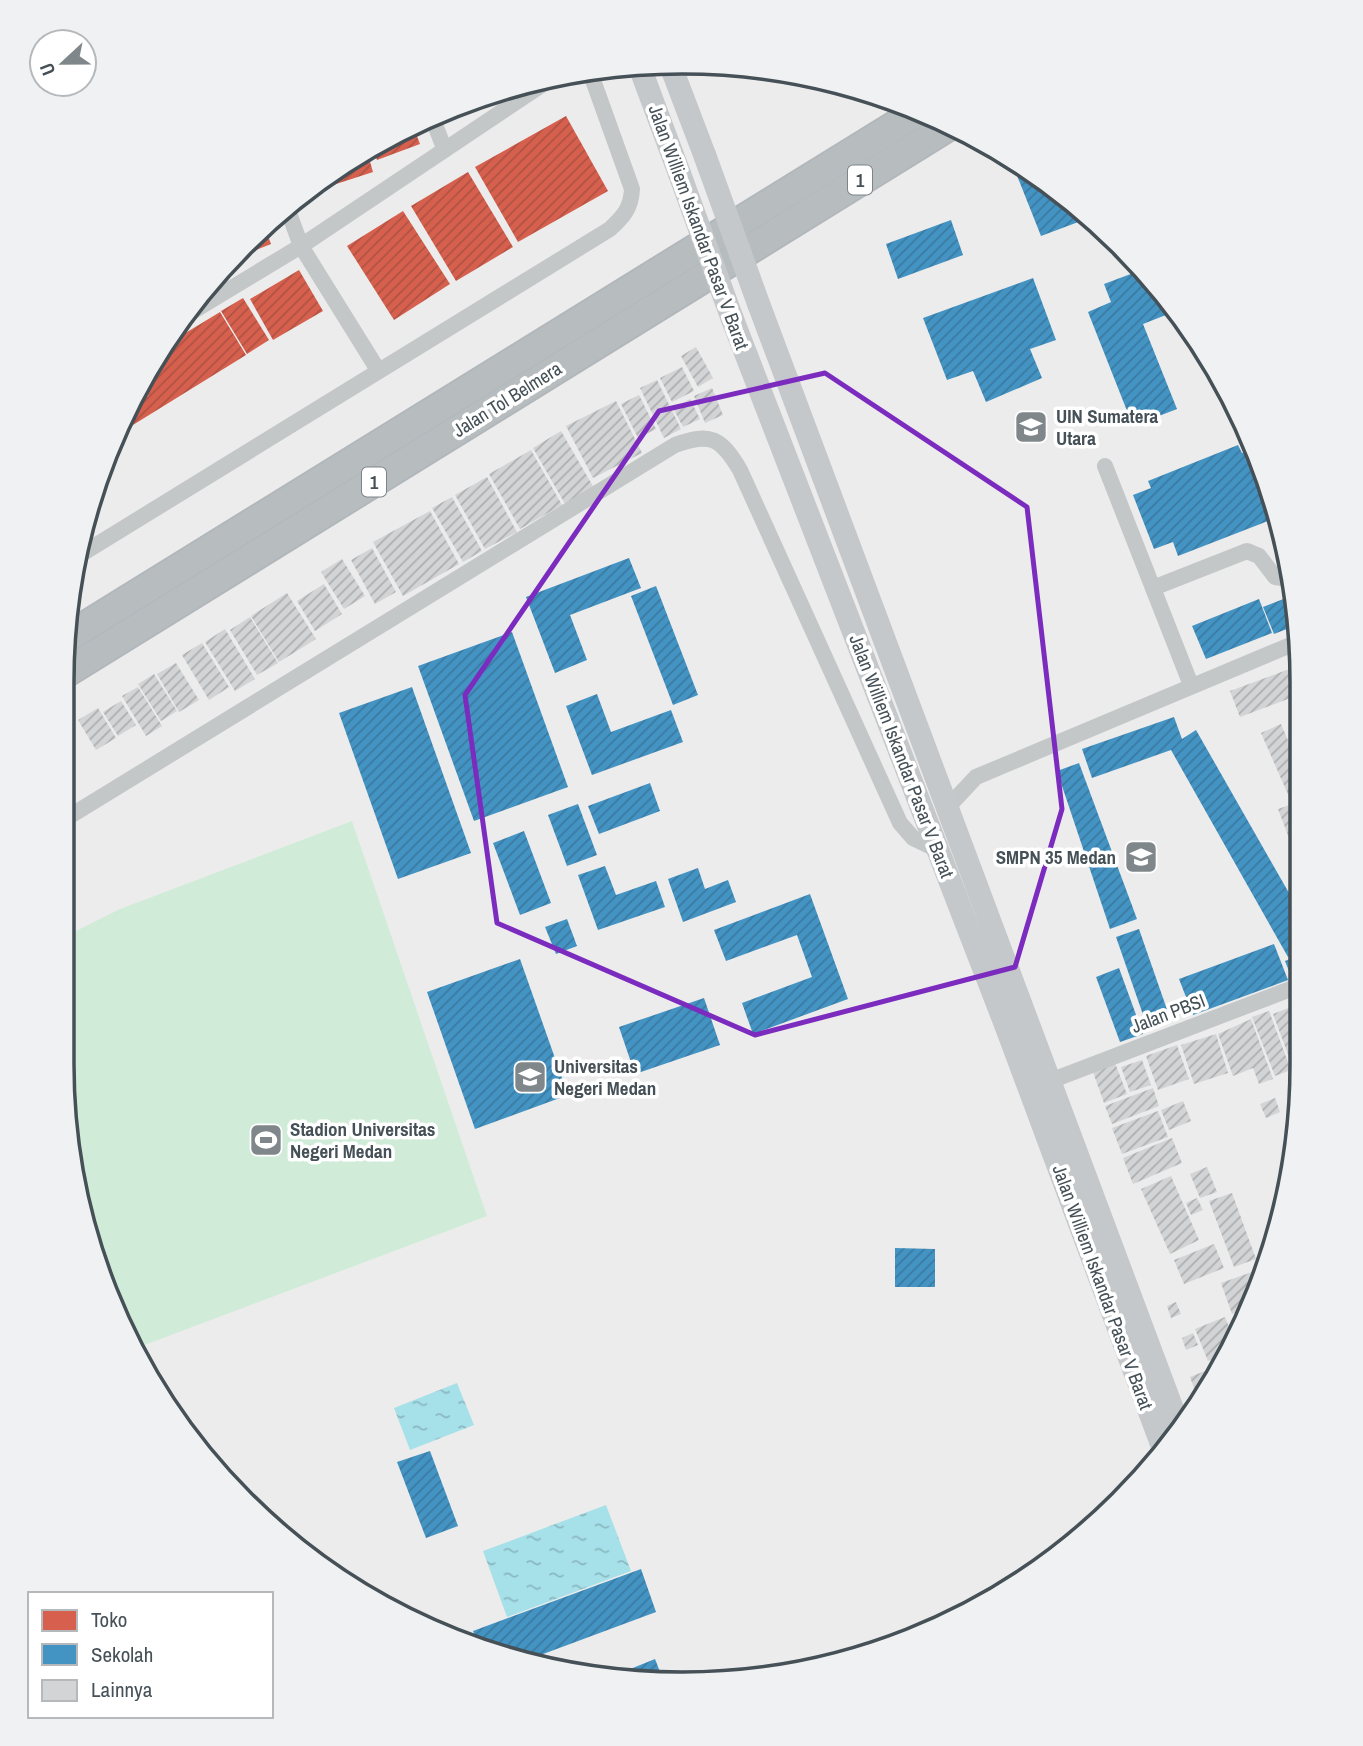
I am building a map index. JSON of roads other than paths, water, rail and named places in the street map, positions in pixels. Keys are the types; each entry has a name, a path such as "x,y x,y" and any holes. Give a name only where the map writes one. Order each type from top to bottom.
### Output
{"highway":[{"name":"Jalan Tol Belmera","path":"76,632 908,118"},
{"name":"Jalan Tol Belmera","path":"74,667 939,131"}],"street":[{"name":"Jalan Williem Iskandar Pasar V Barat","path":"674,74 1049,1081 1138,1348 1161,1439"},
{"name":"Jalan Williem Iskandar Pasar V Barat","path":"643,75 732,318 939,850 1138,1348 1175,1419"},
{"path":"88,550 610,229 626,214 632,189 627,168 593,80"},
{"path":"205,304 301,246 529,93"},
{"path":"435,126 444,148"},
{"path":"290,216 301,246 378,370"},
{"path":"74,814 675,445 704,437 722,445 740,470 900,823 913,838 939,850"},
{"path":"1105,466 1191,685"},
{"path":"1153,588 1247,551 1259,556 1275,577 1280,578"},
{"path":"947,808 976,777 1288,645"},
{"name":"Jalan PBSI","path":"1049,1081 1290,989"}],"water":[{"path":"457,1383 474,1425 410,1450 394,1408"},
{"path":"606,1505 631,1571 507,1617 483,1551"}],"place":[{"name":"UIN Sumatera Utara","path":"1031,427"},
{"name":"SMPN 35 Medan","path":"1141,857"},
{"name":"Universitas Negeri Medan","path":"530,1077"},
{"name":"Stadion Universitas Negeri Medan","path":"266,1140"}]}
